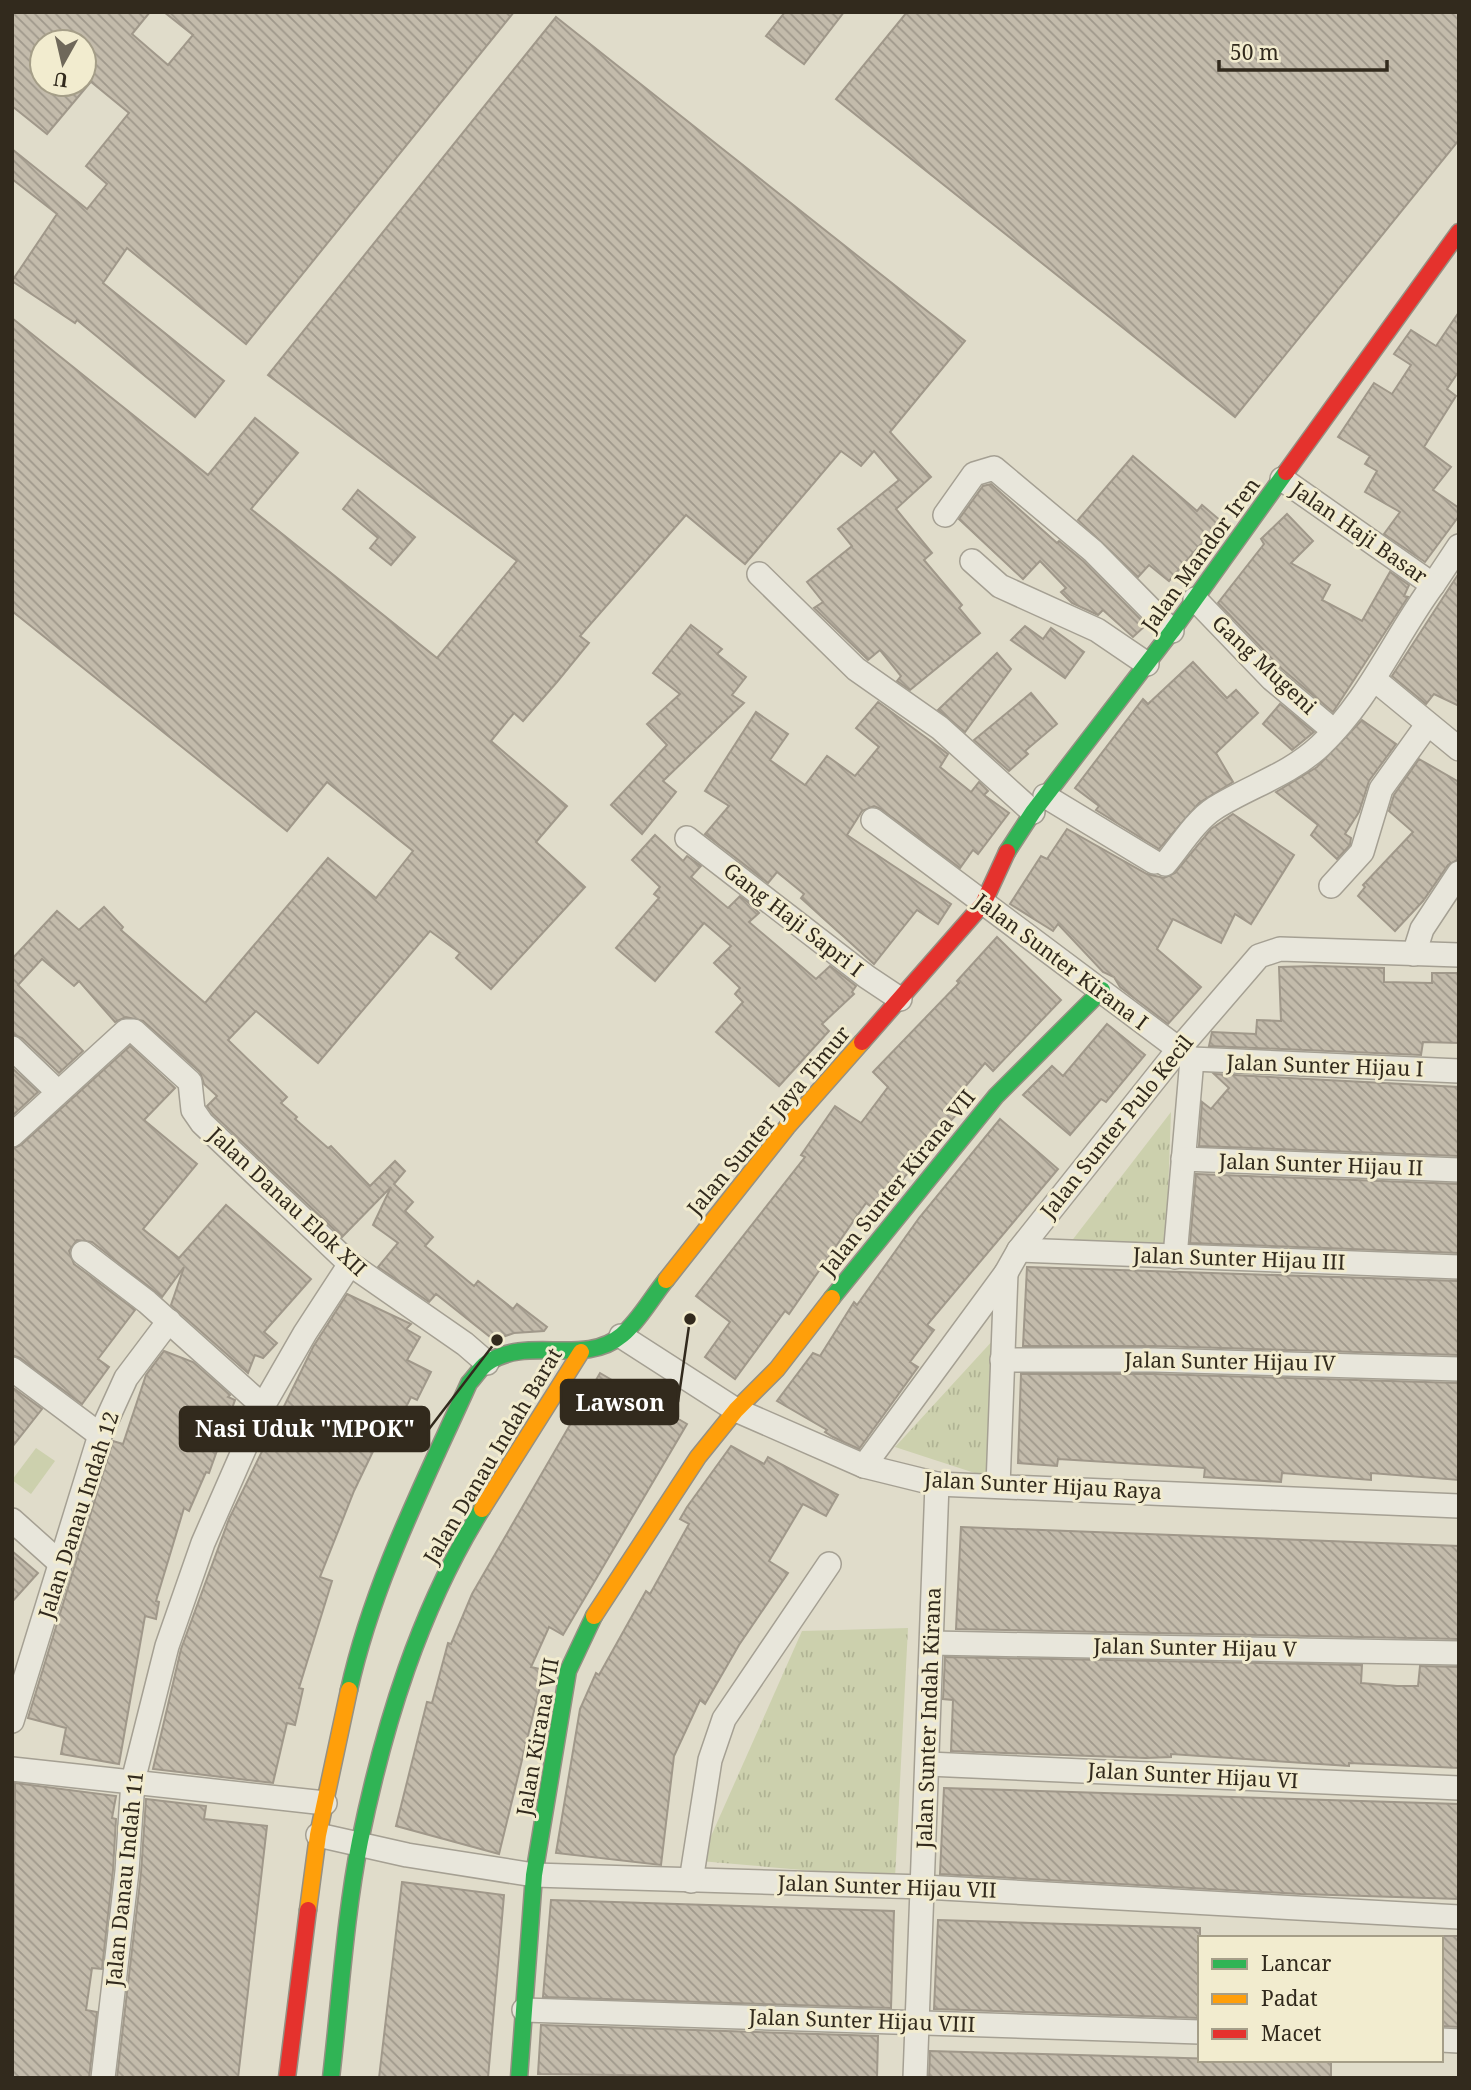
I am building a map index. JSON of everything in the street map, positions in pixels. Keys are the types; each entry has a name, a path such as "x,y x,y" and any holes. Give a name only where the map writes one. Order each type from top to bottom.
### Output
{"street":[{"name":"Jalan Mandor Iren","path":"983,904 1010,845 1039,804 1172,631 1459,232"},
{"path":"945,515 974,474 994,468 1093,551 1172,631"},
{"name":"Jalan Haji Basar","path":"1282,479 1433,585 1459,546"},
{"path":"972,561 1000,586 1097,630 1147,664"},
{"path":"759,574 856,669 940,728 1039,804 1160,863 1214,809 1294,768 1335,731 1375,680 1401,632 1433,585"},
{"name":"Gang Mugeni","path":"1195,599 1272,679 1335,731"},
{"path":"1375,680 1427,726 1459,749"},
{"path":"1331,886 1362,852 1381,789 1427,726"},
{"name":"Jalan Sunter Kirana I","path":"873,820 1185,1054"},
{"name":"Gang Haji Sapri I","path":"687,838 867,977 900,999"},
{"path":"1414,954 1422,929 1459,873"},
{"name":"Jalan Sunter Jaya Timur","path":"621,1336 787,1127 983,904"},
{"name":"Jalan Sunter Pulo Kecil","path":"864,1466 1006,1273 1018,1250 1185,1054 1259,956 1270,951 1459,956"},
{"name":"Jalan Sunter Kirana VII","path":"736,1410 777,1369 909,1200 996,1096 1102,990"},
{"name":"Jalan Danau Elok XII","path":"58,1092 126,1031 134,1031 190,1082 193,1110 202,1123 350,1264 465,1344 487,1363"},
{"path":"12,1048 58,1092 12,1135"},
{"path":"1175,1257 1183,1159 1185,1054"},
{"name":"Jalan Sunter Hijau I","path":"1185,1054 1459,1071"},
{"name":"Jalan Sunter Hijau II","path":"1183,1159 1459,1170"},
{"name":"Jalan Sunter Hijau III","path":"1018,1250 1459,1267"},
{"path":"83,1253 169,1321 263,1406"},
{"name":"Jalan Danau Indah 11","path":"103,2078 127,1871 133,1781 167,1646 203,1543 263,1406 304,1333 350,1264"},
{"path":"998,1486 1006,1273"},
{"name":"Jalan Danau Indah 12","path":"12,1721 17,1681 60,1563 100,1435 126,1378 169,1321"},
{"path":"580,1352 621,1336"},
{"name":"Jalan Sunter Hijau Raya","path":"621,1336 736,1410 864,1466 937,1483 1459,1506"},
{"name":"Jalan Danau Indah Barat","path":"287,2078 318,1835 359,1645 384,1573 470,1383 487,1363 525,1350 580,1352 453,1556 416,1640 384,1742 360,1843 331,2078"},
{"name":"Jalan Sunter Hijau IV","path":"1002,1360 1154,1360 1459,1369"},
{"path":"12,1368 100,1435"},
{"name":"Jalan Kirana VII","path":"519,2078 534,1875 568,1671 578,1645 698,1457 736,1410"},
{"name":"Jalan Sunter Indah Kirana","path":"915,2078 937,1483"},
{"path":"12,1520 60,1563"},
{"path":"691,1881 710,1760 724,1719 829,1564"},
{"name":"Jalan Sunter Hijau V","path":"932,1643 1459,1653"},
{"name":"Jalan Sunter Hijau VI","path":"928,1764 1459,1788"},
{"path":"12,1769 325,1804"},
{"name":"Jalan Sunter Hijau VII","path":"318,1835 407,1854 534,1875 924,1886 1459,1917"},
{"name":"Jalan Sunter Hijau VIII","path":"524,2010 1198,2032"}],"green space":[{"path":"1171,1112 1166,1249 1067,1247"},
{"path":"995,1338 990,1478 895,1447"},
{"path":"36,1448 55,1461 31,1494 12,1480"},
{"path":"908,1628 895,1878 700,1861 802,1631"}],"building":[{"path":"12,12 150,12 132,34 168,65 193,35 164,12 514,12 246,344 127,248 103,283 224,381 195,417 77,320 75,323 12,281 57,214 12,179 12,149 87,209 107,184 86,166 129,113 98,88 98,28 28,28 28,98 77,98 47,134 12,106"},
{"path":"785,12 844,12 804,64 766,36"},
{"path":"907,12 1459,12 1459,140 1235,417 836,99"},
{"path":"556,17 965,341 890,432 931,477 896,509 932,553 924,560 962,605 959,608 980,633 910,690 897,681 901,676 880,650 868,660 814,608 823,602 807,582 852,546 838,529 899,480 874,451 861,466 841,451 745,564 686,515 580,636 589,643 557,682 523,721 514,713 491,741 567,806 536,842 585,887 491,989 456,958 460,953 430,931 318,1063 256,1011 228,1040 287,1097 281,1103 297,1117 295,1119 328,1148 331,1146 370,1186 395,1161 405,1171 394,1184 413,1202 405,1211 433,1237 425,1246 474,1286 478,1281 513,1309 517,1304 547,1327 544,1331 514,1333 494,1340 436,1294 429,1302 378,1267 398,1243 373,1225 391,1187 342,1237 213,1114 207,1106 217,1096 204,1084 200,1072 143,1021 126,1017 115,1022 79,981 74,986 42,959 18,985 83,1051 59,1073 22,1038 12,1034 12,959 57,911 79,930 104,907 123,927 121,930 205,1003 328,858 376,898 413,851 327,782 287,831 12,611 12,318 208,475 255,418 298,453 251,509 437,658 517,561 268,375"},
{"path":"1459,312 1459,371 1447,389 1456,396 1424,447 1451,467 1433,490 1459,508 1459,516 1425,562 1384,534 1400,512 1365,492 1377,471 1365,464 1370,456 1338,437 1374,383 1392,394 1411,365 1394,354 1411,330 1436,346"},
{"path":"1133,456 1197,511 1202,505 1221,521 1169,581 1149,565 1138,577 1078,520"},
{"path":"991,484 1057,543 1059,541 1083,561 1146,625 1133,637 1103,610 1098,615 1072,603 1061,592 1066,588 1040,561 1023,579 959,519 983,486"},
{"path":"358,490 415,537 391,565 370,548 378,538 343,509"},
{"path":"1287,514 1313,541 1291,563 1330,585 1322,600 1362,621 1390,572 1409,585 1404,596 1408,597 1333,712 1282,669 1218,603 1264,544 1261,539"},
{"path":"1459,573 1459,706 1434,694 1426,704 1392,676"},
{"path":"691,625 722,649 717,654 746,677 732,695 744,703 663,781 676,792 642,834 611,805 667,745 647,724 680,694 653,673"},
{"path":"1025,626 1043,639 1051,628 1084,652 1065,678 1011,640"},
{"path":"997,653 1011,669 965,732 938,710"},
{"path":"1193,662 1227,698 1236,690 1258,713 1216,753 1233,782 1199,803 1159,849 1096,810 1099,806 1075,788 1143,699 1148,704"},
{"path":"1031,693 1057,724 1025,751 1028,754 1009,771 974,740"},
{"path":"878,702 948,754 940,767 971,792 979,782 988,791 984,795 1009,813 978,854 973,850 960,868 881,809 874,806 862,811 847,835 951,904 938,924 917,910 874,964 801,898 804,894 777,872 768,883 705,834 729,806 705,791 756,712 788,734 770,760 805,785 827,756 855,776 879,747 856,728"},
{"path":"1280,704 1314,732 1292,750 1263,724"},
{"path":"1362,720 1396,744 1369,781 1359,812 1345,834 1351,838 1350,845 1337,859 1311,835 1318,825 1276,792 1317,767"},
{"path":"1419,759 1459,782 1459,859 1448,865 1423,901 1395,931 1358,896 1365,887 1363,885 1413,832 1389,811 1394,795"},
{"path":"1233,814 1294,855 1251,924 1235,914 1221,943 1173,919 1157,949 1201,987 1168,1024 1120,987 1114,977 1103,972 1058,924 1053,931 1010,904 1041,856 1047,859 1067,829 1147,874 1164,878 1175,873 1211,829"},
{"path":"655,835 683,861 687,856 701,866 691,877 728,908 740,896 749,903 759,913 749,922 816,979 830,966 856,986 852,992 854,994 822,1024 829,1031 779,1086 716,1032 743,1002 735,994 740,988 714,963 731,946 704,923 655,981 616,948 659,898 654,894 660,887 632,860"},
{"path":"997,937 1061,1000 993,1071 985,1063 964,1088 967,1091 951,1106 958,1113 922,1151 924,1153 890,1195 886,1191 873,1208 866,1203 789,1314 785,1311 735,1379 705,1357 730,1322 696,1296 805,1157 801,1155 835,1106 861,1123 888,1087 873,1072 959,983 957,981"},
{"path":"1279,967 1384,968 1384,982 1432,983 1432,973 1459,973 1459,1043 1423,1042 1421,1055 1209,1046 1212,1032 1256,1034 1257,1020 1281,1021"},
{"path":"1107,1024 1145,1055 1106,1102 1101,1099 1070,1135 1023,1095 1052,1066 1063,1076"},
{"path":"130,1046 175,1088 144,1120 197,1164 143,1229 179,1258 226,1205 311,1279 264,1332 277,1343 263,1358 255,1355 248,1373 171,1305 184,1267 162,1297 92,1242 77,1240 69,1251 74,1264 135,1310 98,1359 109,1367 82,1404 20,1358 12,1355 12,1149 21,1145"},
{"path":"12,1068 38,1092 12,1116"},
{"path":"1214,1074 1459,1087 1459,1156 1199,1146 1202,1102 1211,1109 1229,1088"},
{"path":"1000,1119 1058,1169 927,1325 934,1330 910,1362 918,1367 859,1449 833,1437 825,1432 827,1430 777,1401 813,1353 820,1356 854,1302 857,1305 919,1218"},
{"path":"1196,1174 1459,1184 1459,1253 1190,1243"},
{"path":"1027,1267 1459,1281 1459,1355 1154,1346 1023,1346"},
{"path":"347,1294 411,1324 406,1329 420,1337 407,1360 431,1372 417,1400 411,1397 399,1421 390,1416 354,1491 320,1577 332,1581 299,1688 303,1689 295,1725 287,1723 273,1783 153,1769 181,1649 229,1519 313,1347"},
{"path":"164,1351 193,1362 230,1395 228,1397 235,1400 209,1473 206,1472 189,1511 184,1508 156,1601 159,1602 156,1619 145,1616 119,1764 61,1754 66,1728 28,1718 113,1441 123,1444 146,1375"},
{"path":"600,1373 687,1424 563,1635 549,1627 531,1667 544,1670 499,1854 396,1826 427,1702 432,1703 448,1643 451,1644 472,1594"},
{"path":"1021,1374 1154,1374 1459,1383 1459,1480 1371,1473 1371,1480 1282,1473 1281,1482 1204,1477 1205,1468 1058,1459 1057,1466 1018,1463"},
{"path":"12,1387 42,1409 12,1447"},
{"path":"731,1446 764,1464 768,1457 838,1495 826,1516 803,1504 769,1561 788,1573 739,1645 705,1704 700,1700 674,1756 661,1865 556,1853 580,1709 596,1673 599,1675 646,1591 650,1594 689,1524 680,1519"},
{"path":"961,1527 1459,1546 1459,1639 956,1629"},
{"path":"12,1551 38,1573 12,1602"},
{"path":"945,1657 1362,1665 1361,1683 1397,1686 1418,1686 1420,1666 1459,1667 1459,1768 1349,1763 1349,1766 1171,1754 1171,1757 1146,1758 951,1751 953,1700 943,1699"},
{"path":"15,1783 116,1796 112,1818 116,1819 113,1870 102,1969 92,1968 86,2010 97,2012 89,2078 12,2078"},
{"path":"944,1788 1459,1804 1459,1899 1301,1894 940,1874"},
{"path":"146,1799 206,1806 204,1819 267,1826 238,2078 117,2078 141,1873"},
{"path":"402,1882 504,1895 488,2078 379,2078"},
{"path":"551,1900 894,1911 891,2008 543,1997"},
{"path":"938,1920 1200,1928 1198,2018 934,2009"},
{"path":"1443,1936 1459,1936 1459,2027 1443,2026"},
{"path":"541,2025 878,2036 877,2078 538,2074"},
{"path":"930,2051 1198,2058 1198,2062 1331,2062 1331,2078 929,2078"}],"traffic: fast":[{"path":"1007,852 1033,812 1172,631 1286,472"},
{"path":"832,1298 996,1096 1102,990"},
{"path":"349,1690 359,1650 386,1572 469,1383 484,1365 503,1355 520,1351 573,1351 607,1344 622,1335 640,1316 666,1280"},
{"path":"331,2078 355,1870 380,1754 406,1669 422,1628 440,1587 482,1509"},
{"path":"519,2078 534,1875 568,1671 594,1616"}],"traffic: slow":[{"path":"666,1280 787,1127 862,1042"},
{"path":"594,1616 698,1457 736,1410 777,1369 832,1298"},
{"path":"482,1509 581,1352"},
{"path":"308,1910 318,1835 349,1690"}],"traffic: jam":[{"path":"1286,472 1459,232"},
{"path":"862,1042 983,904 1007,852"},
{"path":"287,2078 308,1910"}],"place":[{"name":"Lawson","path":"690,1319"},
{"name":"Nasi Uduk \"MPOK\"","path":"497,1340"}]}
